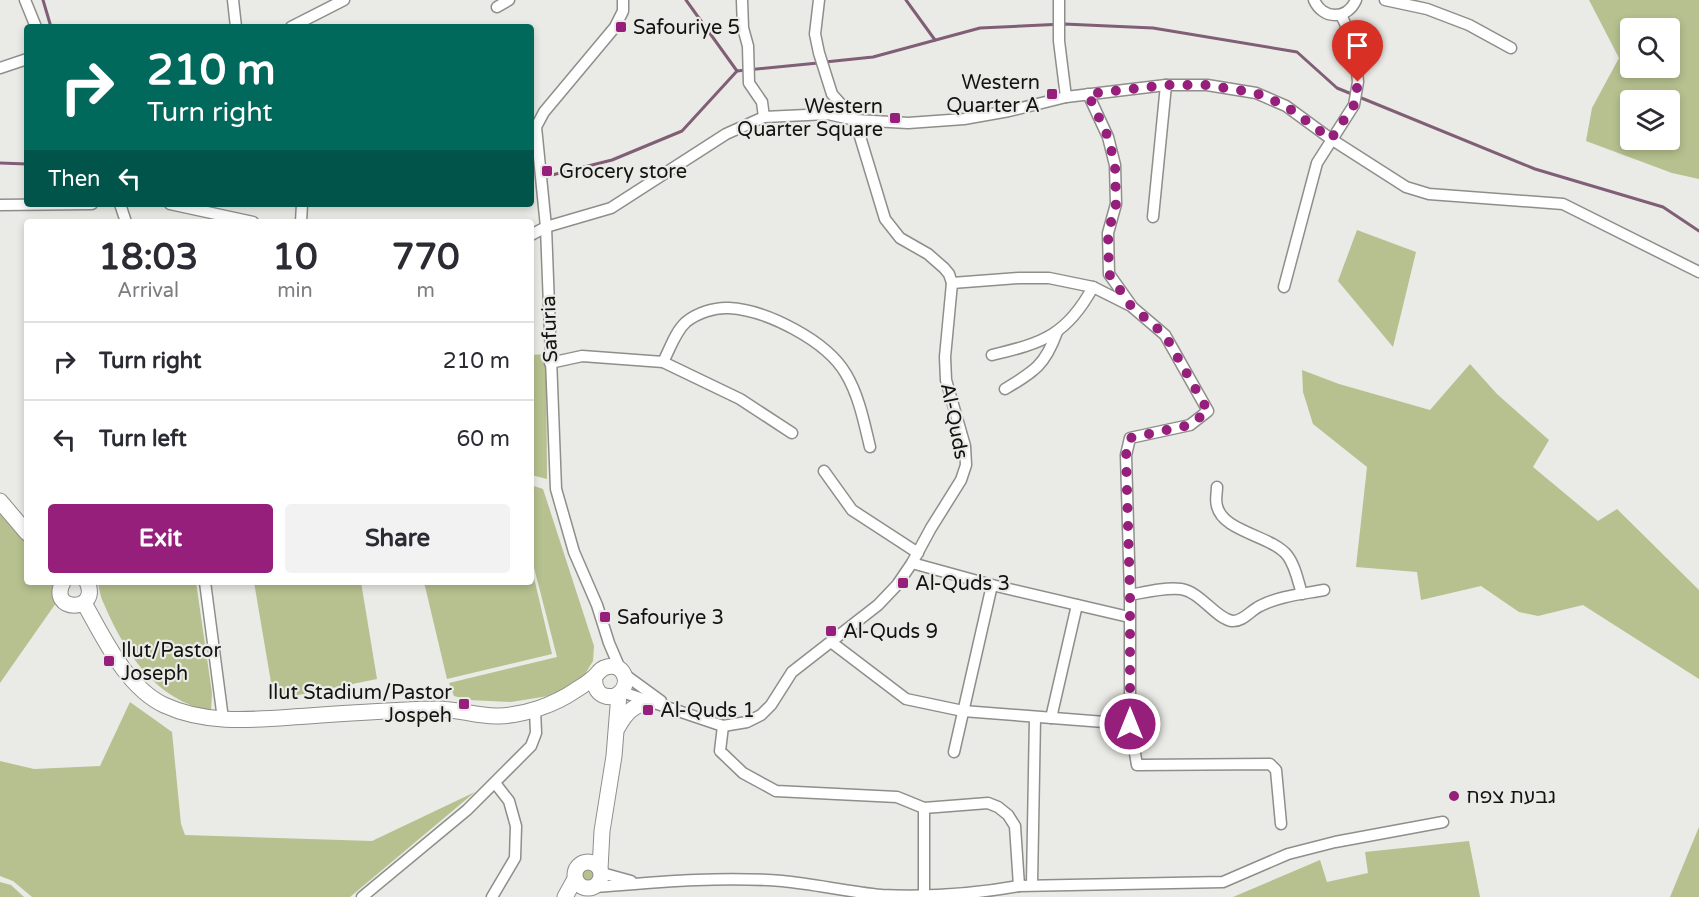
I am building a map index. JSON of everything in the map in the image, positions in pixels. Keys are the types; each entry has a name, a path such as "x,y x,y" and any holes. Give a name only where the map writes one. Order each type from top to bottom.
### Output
{"street":[{"path":"25,0 35,24"},
{"path":"234,0 236,24"},
{"path":"297,24 344,0"},
{"path":"497,7 509,0"},
{"name":"Safuria","path":"622,672 574,552 556,489 546,227 534,127 615,27 623,11 623,0"},
{"path":"742,0 743,28 748,46 749,83 762,102 764,117"},
{"path":"819,0 815,34 832,94 855,120 885,219 900,238 928,254 949,274 952,283 1049,278 1093,287 1131,306 1165,335 1208,411 1190,425 1130,438 1126,455 1130,595 1130,724 1137,765 1270,764 1275,770 1281,824"},
{"path":"1059,0 1059,41 1066,97"},
{"path":"1314,0 1322,12 1335,16 1341,15 1352,7 1356,0"},
{"path":"1385,0 1427,9 1469,25 1511,48"},
{"path":"1284,287 1317,163 1354,105 1358,82 1351,36 1341,15"},
{"path":"0,68 24,60"},
{"path":"1153,217 1166,85"},
{"path":"534,233 546,227 611,208 726,134 764,117 828,114 855,120 908,123 964,119 1066,97 1166,85 1207,85 1256,93 1286,106 1331,139 1406,187 1429,194 1563,204 1699,272"},
{"path":"1088,94 1108,137 1115,165 1116,204 1108,233 1109,274 1131,306"},
{"path":"0,205 24,205"},
{"path":"184,207 239,219"},
{"name":"Al-Quds","path":"723,726 736,725 761,715 771,705 792,672 878,605 897,585 912,563 961,480 966,465 965,446 946,380 946,348 952,283"},
{"path":"992,355 1043,340 1057,332 1080,310 1093,287"},
{"path":"663,362 676,335 685,323 699,314 729,308 751,312 779,322 826,350 845,372 862,411 870,447"},
{"path":"1005,389 1041,365 1050,351 1057,332"},
{"path":"550,363 582,356 663,362 740,399 792,433"},
{"path":"824,471 852,510 918,553"},
{"path":"1217,487 1216,505 1221,515 1234,526 1272,542 1287,555 1293,565 1302,594"},
{"path":"0,489 24,514"},
{"path":"0,501 24,529"},
{"path":"912,563 992,585 1130,617"},
{"path":"59,585 60,596 67,604 77,606 84,603 89,594 88,585"},
{"path":"206,585 223,720"},
{"path":"954,752 992,585"},
{"path":"1130,595 1182,589 1193,594 1226,619 1233,621 1240,620 1260,606 1323,590"},
{"path":"84,603 122,668 138,688 164,705 203,718 223,720 441,709 499,716 535,710 569,694 598,672 614,666 671,708"},
{"path":"1051,718 1077,605"},
{"path":"831,642 906,699 963,711 1130,724"},
{"path":"609,644 607,656 598,672 595,687 608,715 614,756"},
{"path":"565,897 600,881 602,831 621,693 626,683 622,672"},
{"path":"569,694 600,694 611,697 621,693 723,726 720,751 743,773 776,791 897,797 924,808 988,803 998,807 1008,815 1015,826 1019,886"},
{"path":"617,730 629,711 651,701"},
{"path":"362,897 467,810 531,746 536,733 535,710"},
{"path":"1032,884 1035,717"},
{"path":"492,897 515,858 516,826 509,801 495,783"},
{"path":"924,808 924,895"},
{"path":"583,888 712,878 782,881 882,896 995,890 1032,884 1223,882 1297,852 1335,842 1443,822"},
{"path":"583,888 576,870 592,850 602,831"},
{"path":"582,864 591,862 601,871 640,884"}],"green space":[{"path":"1589,0 1699,0 1699,179 1672,173 1586,141 1592,108 1619,58"},
{"path":"1357,230 1416,252 1393,347 1338,281"},
{"path":"546,354 547,479 534,476 534,355"},
{"path":"1470,364 1497,394 1549,440 1533,467 1598,521 1617,509 1699,590 1699,679 1583,605 1538,616 1519,612 1481,586 1421,600 1417,572 1356,567 1367,467 1313,424 1303,392 1302,370 1339,384 1430,410"},
{"path":"534,486 543,489 594,646 593,661 582,679 561,694 511,702 469,700 454,696 449,683 557,657 534,568"},
{"path":"0,509 24,537 24,585 57,585 63,593 0,683"},
{"path":"534,578 552,654 447,679 425,585 534,585"},
{"path":"98,585 196,585 212,693 211,711 174,697 144,672 122,640"},
{"path":"255,585 361,585 377,679 274,700"},
{"path":"130,702 172,732 181,824 185,835 372,841 475,792 350,897 32,897 13,881 0,876 0,761 34,769 100,766"},
{"path":"1699,827 1699,897 1670,897"},
{"path":"1469,841 1480,897 1233,897 1320,860 1327,882 1368,873 1365,852"},
{"path":"585,866 591,866 596,874 594,880 585,882 580,877 580,871"},
{"path":"0,882 11,885 24,897 0,897"}],"waterway":[{"path":"43,0 50,24"},
{"path":"686,0 737,71"},
{"path":"906,0 935,40"},
{"path":"825,62 873,57 980,28 1064,24 1153,28 1297,52 1337,88 1535,169 1663,207 1699,231"},
{"path":"544,177 612,160 682,131 737,71 818,63"},
{"path":"0,163 24,164"}],"place":[{"name":"Safouriye 5","path":"621,27"},
{"name":"Western Quarter A","path":"1052,94"},
{"name":"Western Quarter Square","path":"895,118"},
{"name":"Grocery store","path":"547,171"},
{"name":"Al-Quds 3","path":"903,583"},
{"name":"Safouriye 3","path":"605,617"},
{"name":"Al-Quds 9","path":"831,631"},
{"name":"Ilut/Pastor Joseph","path":"109,661"},
{"name":"Ilut Stadium/Pastor Jospeh","path":"464,704"},
{"name":"Al-Quds 1","path":"648,710"},
{"name":"גבעת צפח","path":"1454,796"}],"route":[{"path":"1130,724 1130,595 1126,455 1130,438 1190,425 1208,411 1165,335 1131,306 1109,274 1108,233 1116,204 1115,165 1108,137 1088,94 1166,85 1207,85 1256,93 1286,106 1331,139 1354,105 1358,82"}]}
